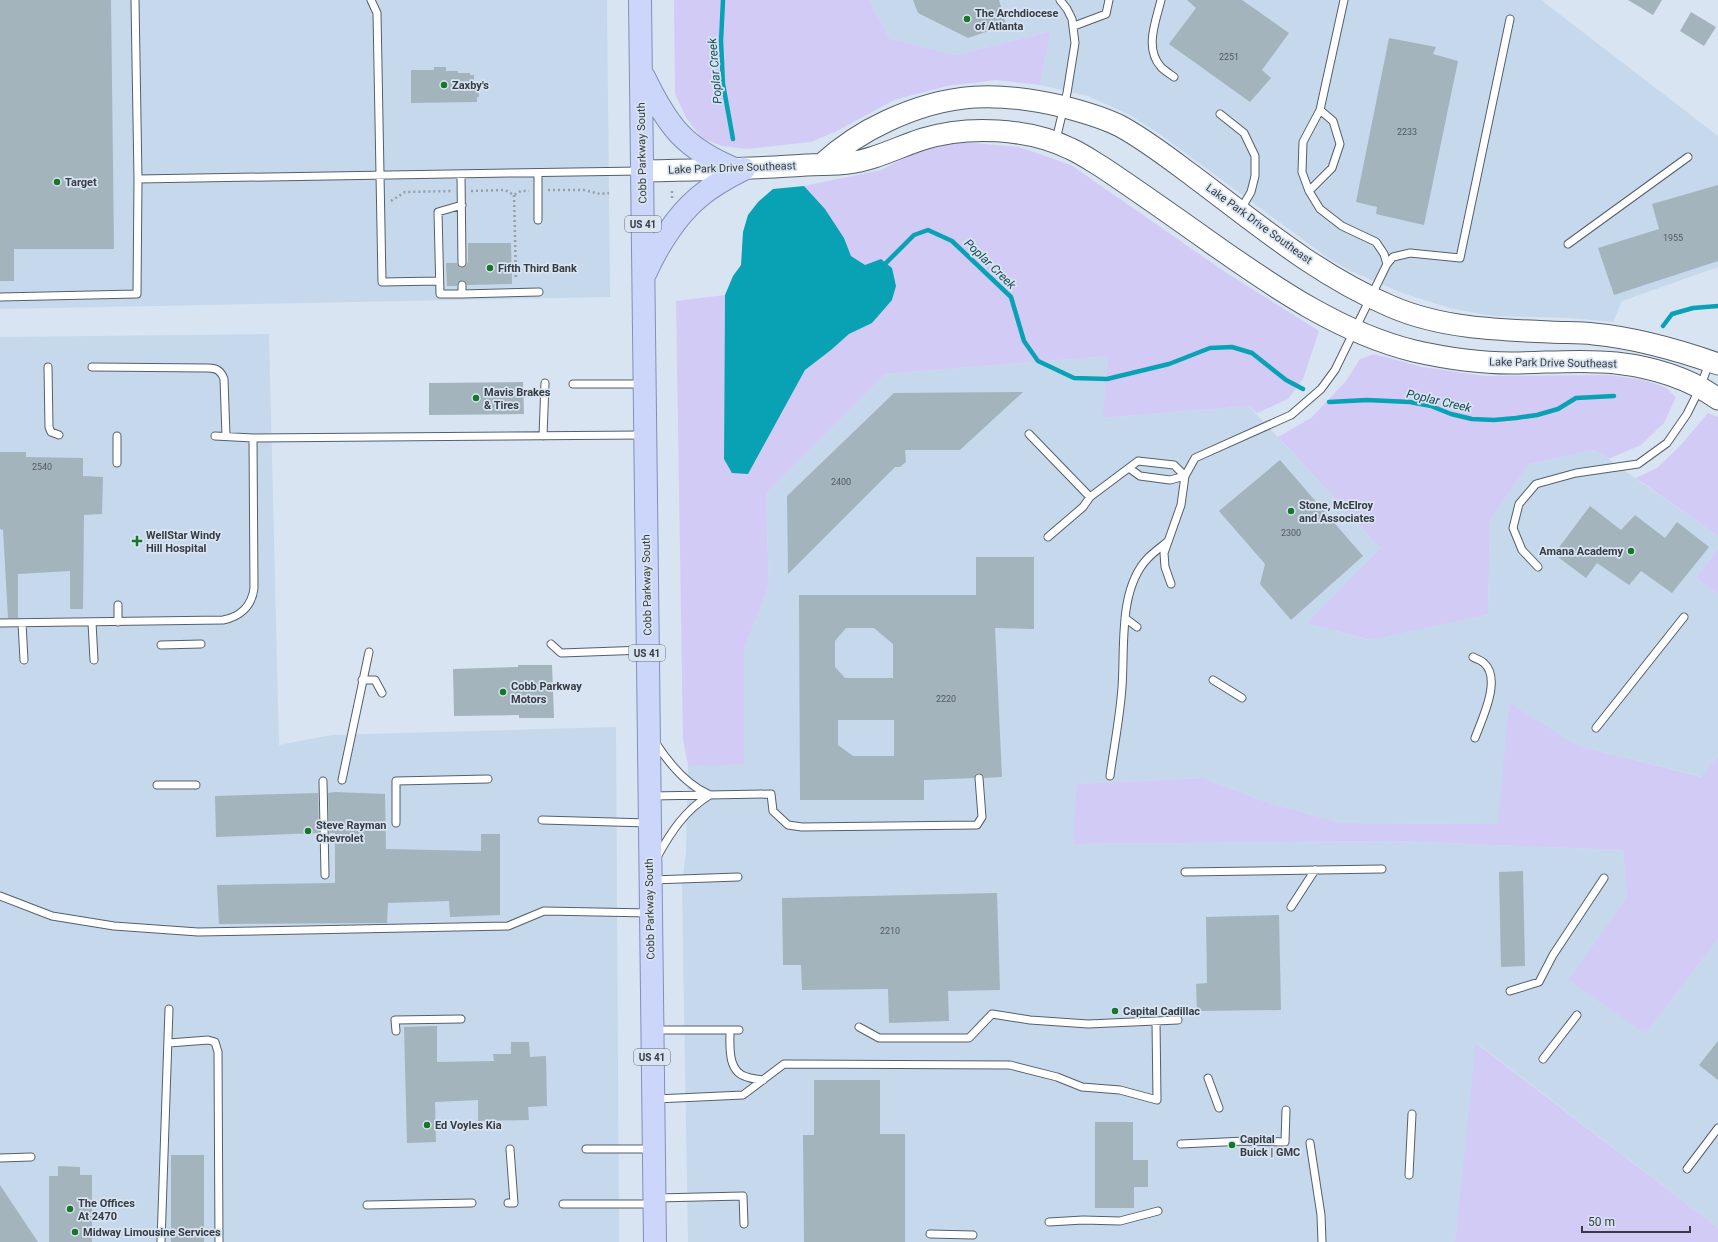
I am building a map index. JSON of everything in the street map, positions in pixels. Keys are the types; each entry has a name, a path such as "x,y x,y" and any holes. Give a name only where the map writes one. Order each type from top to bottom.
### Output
{"main road":[{"name":"Cobb Parkway South","path":"640,0 655,1242"},
{"path":"641,71 657,104 680,135 703,153 740,169"},
{"path":"643,277 667,234 687,208 711,188 740,169"}],"street":[{"name":"Lake Park Drive Southeast","path":"822,164 842,146 875,127 912,110 940,102 964,97 995,96 1048,103 1087,113 1119,126 1147,142 1295,253 1344,283 1390,306 1443,323 1474,328 1591,333 1617,336 1648,342 1714,362"},
{"name":"Lake Park Drive Southeast","path":"642,171 740,169 848,163 877,156 928,138 964,130 993,130 1021,134 1056,143 1071,149 1102,167 1286,294 1354,330 1413,351 1442,356 1510,363 1616,363 1647,368 1673,376 1700,388 1718,399"}],"lane":[{"path":"0,297 137,294 138,179 134,0"},
{"path":"371,0 377,13 382,282 438,281"},
{"path":"1056,143 1075,43 1074,26 1067,8 1060,0"},
{"path":"1074,26 1106,14 1109,0"},
{"path":"1161,0 1152,37 1152,52 1161,66 1174,77"},
{"path":"1344,0 1320,110 1303,142 1302,172 1309,191 1320,209 1342,226 1376,242 1384,254 1387,264"},
{"path":"1171,584 1164,567 1164,553 1181,505 1185,476 1195,458 1291,415 1327,382 1335,370 1387,264 1393,257 1405,254 1460,258 1510,19"},
{"path":"1309,191 1332,168 1340,144 1333,121 1320,110"},
{"path":"1220,114 1244,133 1255,156 1255,176 1251,192 1240,211"},
{"path":"1568,244 1688,157"},
{"path":"138,179 538,174 642,171"},
{"path":"461,174 462,263"},
{"path":"538,174 538,220"},
{"path":"462,205 438,212 438,281 440,294 539,292"},
{"path":"462,286 462,294"},
{"path":"1538,567 1522,550 1513,528 1519,504 1536,484 1576,473 1638,464 1667,442 1688,414 1714,362"},
{"path":"48,367 49,427 51,432 59,435"},
{"path":"92,367 208,368 218,370 222,373 224,379 226,436"},
{"path":"543,436 545,383"},
{"path":"573,384 645,384"},
{"path":"1029,434 1090,497"},
{"path":"215,436 253,438 645,435"},
{"path":"117,436 117,463"},
{"path":"0,623 223,620 234,616 247,608 252,599 254,588 253,438"},
{"path":"1048,537 1083,507 1090,497 1138,461 1174,465 1185,476"},
{"path":"1129,468 1140,476 1170,480 1185,476"},
{"path":"1110,776 1122,689 1125,618 1129,595 1137,574 1148,558 1168,542"},
{"path":"118,605 118,622"},
{"path":"1596,728 1684,617"},
{"path":"1125,618 1137,627"},
{"path":"92,622 94,660"},
{"path":"22,623 24,660"},
{"path":"161,645 201,644"},
{"path":"551,644 561,653 647,650"},
{"path":"342,780 368,652"},
{"path":"1473,657 1485,663 1492,677 1490,697 1475,738"},
{"path":"362,680 375,680 382,692"},
{"path":"1213,680 1242,698"},
{"path":"648,732 678,772 693,785 710,794"},
{"path":"649,796 771,794 773,811 788,825 802,827 977,825 982,817 979,778"},
{"path":"396,823 396,780 488,779"},
{"path":"323,781 325,875"},
{"path":"157,784 196,785"},
{"path":"710,794 681,819 665,842 650,876 738,876"},
{"path":"542,820 649,823"},
{"path":"1185,872 1382,869"},
{"path":"1291,907 1315,870"},
{"path":"1510,991 1539,982 1553,955 1604,878"},
{"path":"0,896 52,916 114,926 203,932 508,926 544,911 650,913"},
{"path":"161,1242 169,1009"},
{"path":"859,1027 879,1038 969,1038 992,1014 1030,1020 1088,1024 1178,1020"},
{"path":"1543,1059 1576,1015"},
{"path":"396,1031 396,1020 461,1019"},
{"path":"653,1099 743,1095 784,1064 1010,1065 1057,1077 1082,1087 1120,1090 1157,1100 1156,1021"},
{"path":"652,1030 739,1030"},
{"path":"730,1030 730,1055 734,1068 746,1077 763,1080"},
{"path":"169,1042 208,1040 215,1042 218,1052 219,1242"},
{"path":"1208,1078 1219,1108"},
{"path":"1181,1144 1245,1141 1285,1142 1286,1110"},
{"path":"1409,1175 1412,1114"},
{"path":"1687,1169 1715,1136 1718,1128"},
{"path":"1310,1143 1320,1215 1322,1242"},
{"path":"508,1203 514,1203 510,1149"},
{"path":"586,1149 654,1149"},
{"path":"0,1158 31,1157"},
{"path":"563,1204 743,1196 744,1224"},
{"path":"367,1205 472,1203"},
{"path":"1049,1222 1083,1220 1120,1221 1158,1211"},
{"path":"930,1234 973,1235"}],"path":[{"path":"669,190 672,190 672,188"},
{"path":"380,208 405,192 505,190 514,195"},
{"path":"514,195 521,191 538,190 584,190 600,194 609,193"},
{"path":"514,195 516,280"}],"shaded area":[{"path":"0,0 607,0 610,297 0,309"},
{"path":"674,0 869,0 890,39 956,55 1051,31 1040,85 996,80 947,86 894,100 837,131 811,142 747,149 722,146 702,138 687,119 675,94"},
{"path":"869,0 1541,0 1718,136 1718,267 1622,301 1613,322 1570,318 1492,316 1450,308 1405,294 1350,271 1328,258 1161,135 1130,115 1088,96 1040,85 1051,31 956,55 890,39"},
{"path":"964,142 1019,147 1071,165 1225,272 1319,331 1303,379 1288,399 1257,413 1249,406 1103,418 1108,356 886,374 766,494 769,586 744,649 744,764 688,766 683,739 676,301 725,295 724,459 748,474 805,370 849,334 872,323 865,265 851,256 844,238 825,209 804,186 881,170 922,149"},
{"path":"269,334 279,745 332,735 616,727 619,1242 0,1242 0,337"},
{"path":"1374,354 1422,367 1485,376 1608,375 1643,380 1665,387 1676,397 1664,423 1641,445 1608,459 1595,450 1529,464 1490,520 1488,615 1370,640 1306,623 1380,548 1278,437 1311,418 1346,381 1360,359"},
{"path":"1108,356 1104,418 1249,406 1380,548 1306,623 1369,640 1488,615 1490,520 1529,464 1595,450 1718,536 1718,548 1696,578 1718,594 1718,756 1703,777 1578,746 1509,702 1499,824 1342,823 1269,803 1202,778 1078,784 1073,844 1393,841 1623,850 1627,897 1570,980 1645,1034 1718,939 1718,1228 1477,1043 1455,1242 688,1242 682,885 686,852 688,766 744,763 744,649 769,586 766,494 886,374"},
{"path":"1708,413 1718,417 1718,536 1636,478 1657,468 1681,445"},
{"path":"1718,548 1718,594 1696,578"},
{"path":"1509,702 1578,746 1702,777 1718,756 1718,939 1645,1034 1569,980 1627,897 1623,850 1393,841 1073,844 1077,784 1202,778 1269,803 1342,823 1498,824"},
{"path":"1476,1043 1718,1228 1718,1242 1455,1242"}],"water":[{"path":"804,186 825,209 844,238 851,256 865,265 881,259 892,268 896,286 892,300 872,323 849,334 805,370 748,474 732,473 724,459 725,295 733,276 741,265 743,232 748,215 758,202 773,189"}],"building":[{"name":"Target","path":"0,0 111,0 114,249 14,249 14,281 0,281"},
{"name":"The Archdiocese of Atlanta","path":"913,0 999,0 1006,25 968,38 918,13"},
{"path":"1187,0 1242,0 1289,33 1262,70 1271,78 1250,102 1169,44 1196,8"},
{"path":"1628,0 1662,0 1653,15"},
{"path":"1691,12 1716,27 1704,46 1680,31"},
{"path":"1389,38 1436,47 1433,54 1458,61 1424,225 1376,214 1377,207 1356,202"},
{"name":"Zaxby's","path":"434,67 446,67 446,71 458,71 458,73 470,73 470,75 474,75 474,84 477,84 478,87 479,97 477,97 477,102 411,103 411,70 434,70"},
{"path":"1718,185 1718,261 1614,295 1598,248 1659,229 1652,204"},
{"name":"Fifth Third Bank","path":"468,243 511,243 512,284 467,285 465,281 462,280 458,282 457,286 447,286 446,263 457,263 460,268 465,267 468,262"},
{"name":"Mavis Brakes & Tires","path":"523,382 524,414 429,415 429,383"},
{"path":"1023,392 960,450 905,450 906,462 900,467 895,467 788,574 787,496 894,393"},
{"path":"0,452 26,452 26,457 83,458 83,476 103,477 102,514 84,515 83,609 70,609 70,571 18,574 18,618 8,618 3,530 0,529"},
{"path":"1280,460 1363,556 1291,620 1260,584 1265,564 1219,511"},
{"name":"Amana Academy","path":"1590,506 1621,530 1635,515 1665,538 1677,522 1709,547 1672,593 1641,571 1629,585 1597,563 1586,578 1554,554"},
{"path":"976,557 1034,557 1034,629 995,628 1002,777 984,778 983,775 979,773 976,774 974,778 924,780 924,800 800,800 799,595 976,595","holes":["846,628 874,628 893,644 893,678 845,678 835,667 835,641","838,720 894,720 894,756 853,756 838,745"]},
{"name":"Cobb Parkway Motors","path":"518,665 552,665 554,718 519,718 519,715 454,716 453,669 518,667"},
{"path":"318,793 319,833 216,837 215,796"},
{"path":"328,793 385,794 386,849 481,851 481,834 500,834 500,915 450,917 449,901 388,903 387,923 219,924 217,885 335,883 335,833 329,833"},
{"path":"1523,871 1525,966 1501,967 1499,872"},
{"path":"997,893 1000,990 948,991 949,1021 889,1023 888,989 802,990 801,965 783,965 782,898"},
{"path":"1279,915 1281,1010 1197,1011 1196,984 1207,983 1206,917"},
{"path":"437,1026 437,1062 494,1061 493,1054 511,1054 511,1042 529,1042 530,1057 546,1056 547,1106 528,1107 529,1120 478,1121 478,1100 435,1102 436,1142 407,1143 404,1027"},
{"path":"1718,1041 1718,1080 1699,1065"},
{"path":"814,1080 880,1080 880,1134 905,1134 905,1242 804,1242 803,1135 814,1135"},
{"path":"1095,1122 1133,1122 1133,1160 1148,1160 1148,1187 1134,1187 1134,1208 1095,1208"},
{"path":"171,1155 204,1155 204,1242 171,1242"},
{"name":"The Offices At 2470","path":"58,1166 80,1167 80,1175 92,1175 92,1242 49,1242 49,1176 58,1176"},
{"path":"0,1185 38,1242 0,1242"}],"waterway":[{"name":"Poplar Creek","path":"723,0 721,41 723,84 733,139"},
{"name":"Poplar Creek","path":"883,266 914,235 928,230 952,241 1011,297 1024,341 1038,361 1074,378 1107,379 1169,364 1210,348 1232,347 1252,353 1286,380 1303,389"},
{"name":"Poplar Creek","path":"1663,326 1672,314 1693,308 1718,306"},
{"name":"Poplar Creek","path":"1329,402 1367,400 1410,402 1431,406 1451,414 1472,419 1494,420 1537,415 1558,409 1576,398 1614,396"}],"place":[{"name":"The Archdiocese of Atlanta","path":"967,19"},
{"name":"Zaxby's","path":"444,85"},
{"name":"Target","path":"57,182"},
{"name":"Fifth Third Bank","path":"490,268"},
{"name":"Mavis Brakes & Tires","path":"476,398"},
{"name":"Stone, McElroy and Associates","path":"1291,511"},
{"name":"WellStar Windy Hill Hospital","path":"137,541"},
{"name":"Amana Academy","path":"1631,551"},
{"name":"Cobb Parkway Motors","path":"503,692"},
{"name":"Steve Rayman Chevrolet","path":"308,831"},
{"name":"Capital Cadillac","path":"1115,1011"},
{"name":"Ed Voyles Kia","path":"427,1125"},
{"name":"Capital Buick | GMC","path":"1232,1145"},
{"name":"The Offices At 2470","path":"70,1209"},
{"name":"Midway Limousine Services","path":"75,1232"}]}
